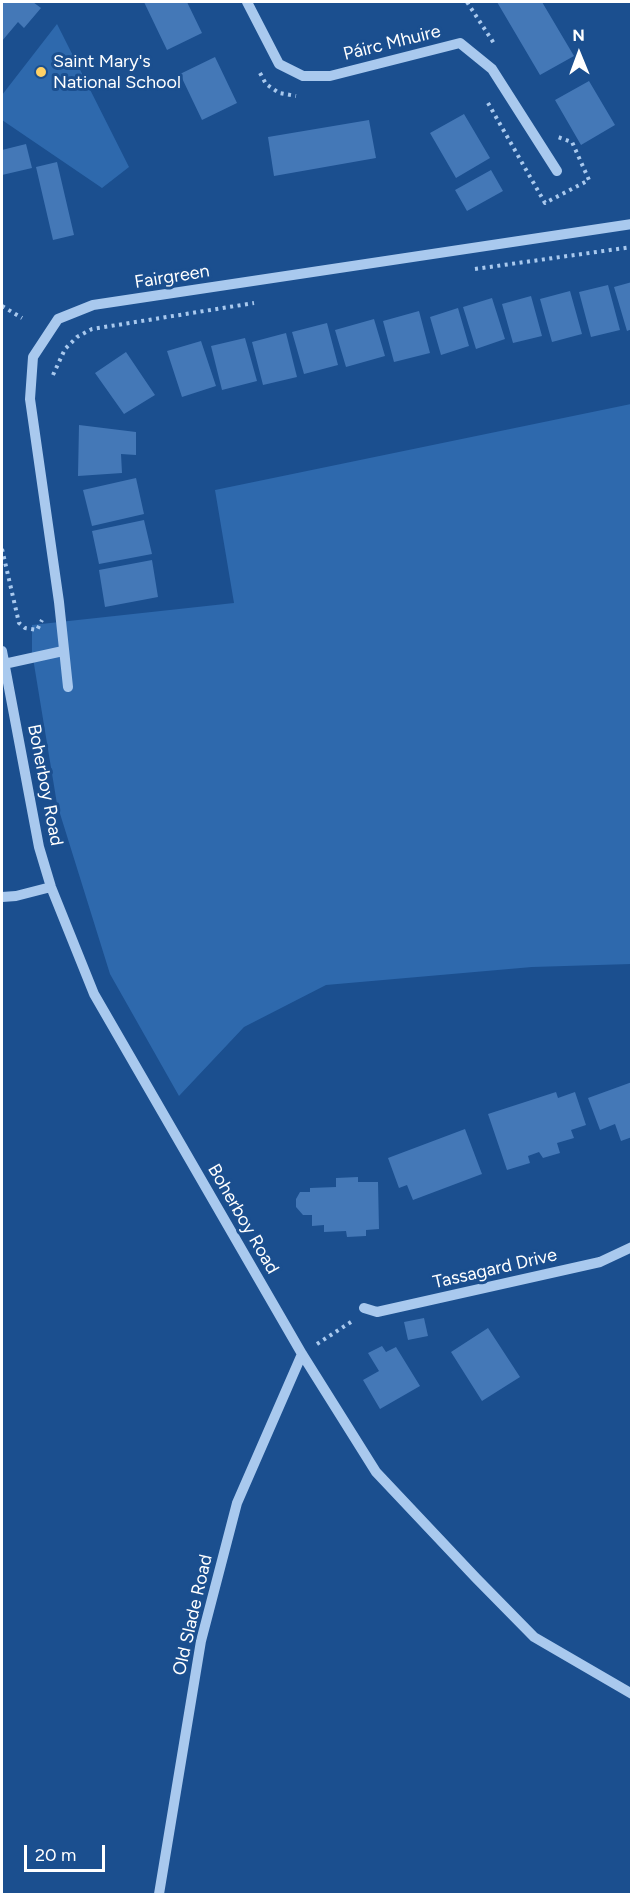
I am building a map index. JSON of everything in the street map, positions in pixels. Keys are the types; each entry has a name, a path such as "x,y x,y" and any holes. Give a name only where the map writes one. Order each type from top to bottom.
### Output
{"street":[{"name":"Páirc Mhuire","path":"247,2 279,64 303,76 330,76 460,43 492,69 557,171"},
{"name":"Fairgreen","path":"68,687 59,602 30,399 33,357 58,319 93,305 632,224"},
{"name":"Boherboy Road","path":"2,651 39,848 51,887 94,994 302,1354 376,1472 476,1578 534,1637 632,1694"},
{"path":"4,664 63,651"},
{"path":"2,897 16,896 51,887"},
{"name":"Tassagard Drive","path":"364,1308 377,1312 600,1262 632,1246"},
{"name":"Old Slade Road","path":"159,1894 201,1641 237,1503 302,1354"}],"path":[{"path":"467,2 501,54"},
{"path":"256,64 266,84 279,93 296,96 306,94"},
{"path":"487,101 545,202 589,180 572,142 551,134"},
{"path":"468,270 632,247"},
{"path":"52,383 53,374 65,349 77,337 92,329 256,302"},
{"path":"2,306 22,318"},
{"path":"2,549 19,623 25,628 38,630 44,617"},
{"path":"302,1354 354,1321 364,1308"}],"shaded area":[{"name":"Saint Mary's National School","path":"57,24 129,167 102,188 2,120 2,95"},
{"path":"631,404 631,964 532,967 326,985 244,1027 179,1096 110,974 57,804 32,652 32,625 234,603 215,490"}],"building":[{"name":"Saint Mary's National School","path":"2,2 33,2 41,8 24,28 18,22 2,41"},
{"path":"144,2 187,2 202,33 167,50"},
{"path":"497,2 542,2 574,56 540,75"},
{"path":"215,57 237,103 202,120 180,74"},
{"path":"589,81 615,125 581,145 555,100"},
{"path":"464,114 490,158 456,178 430,133"},
{"path":"369,120 376,158 274,176 268,137"},
{"path":"26,144 32,168 2,175 2,150"},
{"path":"57,162 74,235 53,240 36,167"},
{"path":"491,170 503,191 467,211 455,190"},
{"path":"632,282 632,329 627,331 614,287"},
{"path":"608,285 620,330 591,337 579,292"},
{"path":"570,291 582,334 552,342 540,299"},
{"path":"531,296 542,336 513,343 502,304"},
{"path":"492,298 505,339 476,349 463,307"},
{"path":"458,308 469,346 441,355 430,317"},
{"path":"419,311 430,353 394,362 383,321"},
{"path":"374,319 385,356 346,367 335,330"},
{"path":"327,323 338,365 304,374 292,332"},
{"path":"286,333 297,377 263,385 252,342"},
{"path":"245,338 257,381 222,390 211,346"},
{"path":"201,341 216,386 182,397 167,351"},
{"path":"126,352 155,395 124,414 95,373"},
{"path":"79,425 136,432 136,455 121,454 122,473 78,476"},
{"path":"136,478 144,514 92,526 83,490"},
{"path":"144,520 152,554 99,564 92,531"},
{"path":"152,560 158,597 105,607 99,570"},
{"path":"632,1082 632,1137 621,1141 615,1124 600,1130 588,1098"},
{"path":"556,1092 558,1098 575,1092 586,1125 571,1130 574,1138 557,1143 560,1153 543,1158 539,1152 528,1156 530,1163 507,1170 488,1114"},
{"path":"465,1129 482,1174 413,1200 407,1185 399,1188 388,1158"},
{"path":"358,1177 358,1182 378,1182 379,1229 366,1230 366,1236 347,1237 346,1231 324,1232 324,1225 312,1226 312,1215 303,1215 296,1207 296,1199 300,1192 310,1192 310,1188 336,1187 336,1178"},
{"path":"424,1318 428,1336 408,1340 404,1322"},
{"path":"488,1328 520,1377 482,1401 451,1352"},
{"path":"382,1346 386,1352 396,1347 420,1386 380,1409 363,1380 379,1371 368,1353"}],"place":[{"name":"Saint Mary's National School","path":"41,72"}]}
